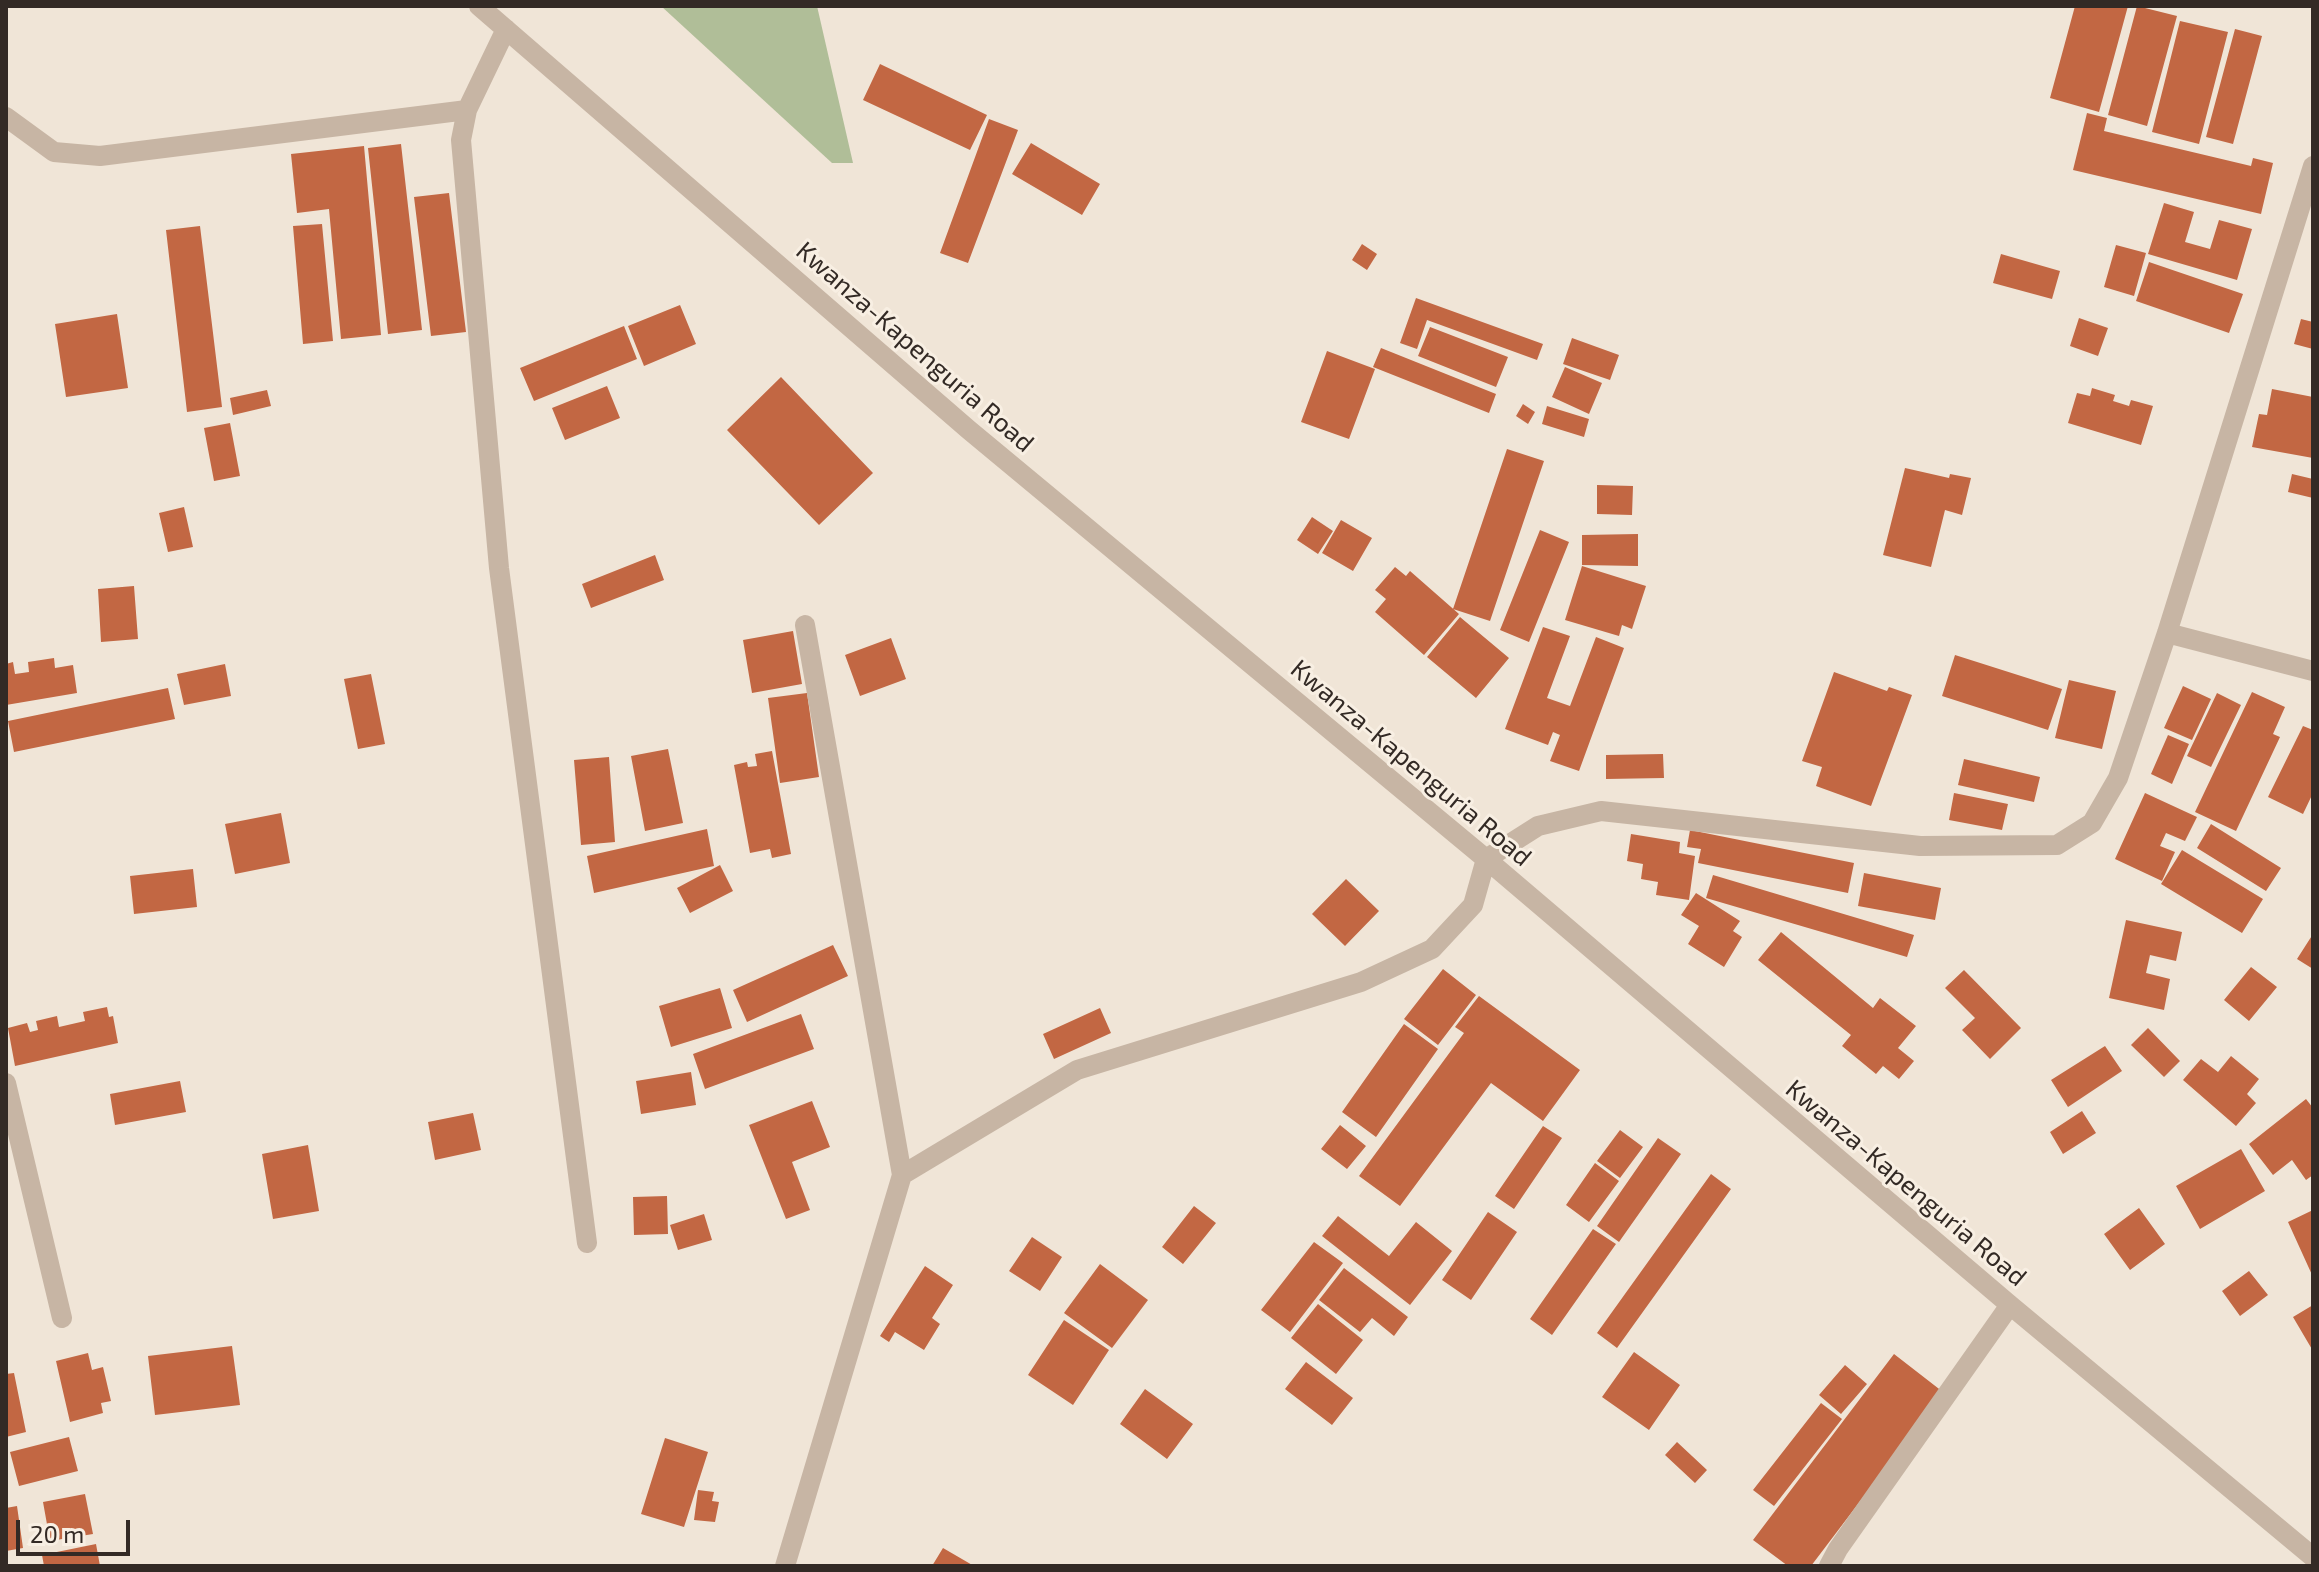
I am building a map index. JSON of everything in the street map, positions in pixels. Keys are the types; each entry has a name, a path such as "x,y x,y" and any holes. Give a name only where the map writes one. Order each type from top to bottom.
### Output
{"street":[{"name":"Kwanza-Kapenguria Road","path":"479,6 969,430 1486,859 2010,1305 2313,1557"},
{"path":"506,29 467,110 461,140 499,568 587,1243"},
{"path":"6,117 54,152 100,156 467,110"},
{"path":"902,1175 1077,1070 1361,982 1432,949 1473,905 1486,859 1538,826 1601,811 1920,846 2057,845 2092,823 2118,778 2167,633 2313,166"},
{"path":"785,1566 902,1175 805,625"},
{"path":"2167,633 2313,671"},
{"path":"6,1083 62,1318"},
{"path":"1829,1566 2010,1305"}],"green space":[{"path":"661,6 817,6 853,163 832,163"}],"building":[{"path":"2075,6 2128,6 2099,112 2050,98"},
{"path":"2137,6 2177,16 2147,126 2108,115"},
{"path":"2180,21 2228,32 2199,144 2152,132"},
{"path":"2235,29 2262,36 2233,144 2206,137"},
{"path":"880,64 987,115 970,150 863,100"},
{"path":"2087,113 2107,118 2104,131 2251,166 2253,158 2273,163 2261,214 2073,170"},
{"path":"989,119 1018,130 968,263 940,253"},
{"path":"1031,143 1100,184 1082,215 1012,174"},
{"path":"401,144 422,330 388,334 368,148"},
{"path":"364,146 381,335 341,339 329,209 297,213 291,154"},
{"path":"449,193 466,332 431,336 414,197"},
{"path":"2164,203 2194,212 2185,242 2210,249 2219,220 2252,229 2237,280 2148,254"},
{"path":"322,224 333,341 303,344 293,226"},
{"path":"200,226 222,407 187,412 166,230"},
{"path":"1362,244 1377,254 1367,270 1352,260"},
{"path":"2116,245 2146,253 2134,296 2104,287"},
{"path":"2001,254 2060,271 2052,299 1993,283"},
{"path":"2149,262 2243,294 2229,333 2136,301"},
{"path":"1416,298 1543,344 1537,360 1427,320 1417,349 1400,343"},
{"path":"680,305 696,344 644,366 628,326"},
{"path":"117,314 128,388 66,397 55,324"},
{"path":"2079,318 2108,328 2098,356 2070,346"},
{"path":"2301,319 2313,322 2313,349 2294,344"},
{"path":"624,326 637,359 534,401 520,368"},
{"path":"1430,327 1508,357 1496,387 1418,356"},
{"path":"1572,338 1619,355 1610,380 1563,364"},
{"path":"1381,348 1496,394 1489,413 1373,367"},
{"path":"1327,351 1375,369 1349,439 1301,422"},
{"path":"1565,367 1602,383 1589,414 1552,397"},
{"path":"781,377 873,473 819,525 727,430"},
{"path":"607,386 620,418 565,440 552,408"},
{"path":"2092,388 2115,395 2113,401 2129,406 2131,400 2153,406 2141,445 2068,423 2077,393 2090,396"},
{"path":"2272,389 2313,397 2313,458 2252,447 2259,414 2267,415"},
{"path":"267,390 271,406 233,415 230,398"},
{"path":"1523,404 1535,412 1528,424 1516,416"},
{"path":"1547,406 1589,419 1584,437 1542,424"},
{"path":"230,423 240,476 214,481 204,428"},
{"path":"1507,449 1544,461 1490,621 1453,609"},
{"path":"1905,468 1949,478 1950,474 1971,478 1962,515 1945,510 1931,567 1883,555"},
{"path":"2292,474 2313,479 2313,498 2288,492"},
{"path":"1597,485 1633,486 1632,515 1597,514"},
{"path":"184,507 193,547 168,552 159,513"},
{"path":"1312,517 1333,531 1318,554 1297,540"},
{"path":"1341,520 1372,538 1353,571 1322,553"},
{"path":"1540,530 1569,542 1529,642 1500,630"},
{"path":"1638,534 1638,566 1582,565 1582,535"},
{"path":"655,555 664,580 591,608 582,584"},
{"path":"1582,566 1646,586 1632,629 1622,625 1619,636 1565,620"},
{"path":"1395,567 1406,576 1410,571 1459,614 1424,655 1375,612 1386,599 1375,590"},
{"path":"134,586 138,639 101,642 98,589"},
{"path":"1460,617 1509,658 1476,698 1427,657"},
{"path":"1543,627 1570,636 1547,698 1570,706 1596,637 1624,648 1579,771 1550,761 1560,735 1553,732 1548,745 1505,729"},
{"path":"793,631 802,684 752,693 743,640"},
{"path":"891,638 906,679 860,696 845,655"},
{"path":"1955,655 2062,689 2048,730 1942,696"},
{"path":"54,658 55,668 73,665 77,693 6,705 6,664 13,662 15,674 29,672 28,662"},
{"path":"225,664 231,696 184,705 177,674"},
{"path":"1834,672 1887,691 1889,687 1912,695 1871,806 1816,786 1822,767 1802,761"},
{"path":"371,674 385,744 358,749 344,679"},
{"path":"2069,680 2116,691 2102,749 2055,738"},
{"path":"2183,686 2211,699 2192,740 2164,728"},
{"path":"168,688 175,719 14,752 8,721"},
{"path":"2252,692 2285,707 2273,734 2280,737 2236,831 2195,812"},
{"path":"807,693 819,777 780,783 768,698"},
{"path":"2217,693 2241,705 2211,767 2187,756"},
{"path":"2303,726 2313,730 2313,793 2303,814 2268,797"},
{"path":"2168,735 2189,744 2172,784 2151,774"},
{"path":"668,749 683,823 645,831 631,756"},
{"path":"772,751 791,854 772,858 770,849 750,853 734,765 747,762 748,767 757,766 755,754"},
{"path":"1663,754 1664,778 1606,779 1606,755"},
{"path":"609,757 615,842 581,845 574,760"},
{"path":"1964,759 2040,777 2034,802 1958,785"},
{"path":"1954,793 2008,804 2002,830 1949,820"},
{"path":"2145,793 2197,817 2185,841 2166,833 2160,846 2175,852 2162,881 2115,859"},
{"path":"281,813 290,863 235,874 225,824"},
{"path":"2211,824 2281,868 2266,891 2197,848"},
{"path":"707,829 714,866 594,893 587,856"},
{"path":"1690,830 1854,863 1848,893 1698,863 1701,849 1687,847"},
{"path":"1631,834 1680,842 1679,853 1695,856 1689,900 1656,895 1658,882 1641,879 1643,864 1627,861"},
{"path":"2182,850 2263,899 2242,933 2161,884"},
{"path":"720,865 733,891 690,913 677,888"},
{"path":"193,869 197,907 134,914 130,876"},
{"path":"1864,873 1941,888 1935,920 1858,906"},
{"path":"1713,875 1914,935 1907,957 1706,898"},
{"path":"1346,879 1379,911 1345,946 1312,914"},
{"path":"1696,893 1740,921 1733,931 1742,937 1724,967 1688,944 1699,926 1681,915"},
{"path":"2126,920 2182,932 2176,961 2150,955 2146,973 2170,979 2164,1010 2109,998"},
{"path":"1781,932 1873,1008 1880,998 1916,1026 1898,1048 1914,1061 1899,1079 1883,1066 1876,1074 1842,1046 1851,1035 1758,960"},
{"path":"2313,934 2313,969 2297,959"},
{"path":"833,945 848,976 747,1022 733,990"},
{"path":"2251,967 2277,987 2249,1021 2224,1000"},
{"path":"1443,969 1476,995 1438,1045 1404,1019"},
{"path":"1964,970 2021,1028 1990,1059 1962,1030 1975,1018 1945,988"},
{"path":"720,988 732,1028 671,1047 659,1006"},
{"path":"1479,996 1580,1070 1543,1121 1491,1083 1400,1206 1359,1176 1464,1033 1455,1027"},
{"path":"107,1007 109,1017 113,1016 118,1043 15,1066 8,1028 27,1023 30,1032 38,1030 36,1021 57,1016 59,1027 85,1021 83,1012"},
{"path":"1100,1008 1111,1033 1054,1059 1043,1034"},
{"path":"801,1014 814,1049 705,1089 693,1054"},
{"path":"1404,1024 1438,1049 1376,1137 1342,1112"},
{"path":"2148,1028 2180,1061 2164,1077 2131,1045"},
{"path":"2105,1046 2122,1071 2068,1107 2051,1080"},
{"path":"2231,1056 2259,1079 2247,1094 2256,1103 2236,1126 2183,1080 2201,1059 2218,1072"},
{"path":"691,1072 696,1105 641,1114 636,1081"},
{"path":"180,1081 186,1112 115,1125 110,1094"},
{"path":"2306,1099 2313,1108 2313,1175 2306,1180 2292,1160 2273,1175 2249,1144"},
{"path":"812,1101 830,1147 792,1162 810,1210 786,1219 749,1125"},
{"path":"2082,1111 2096,1133 2063,1154 2050,1132"},
{"path":"473,1113 481,1150 435,1160 428,1122"},
{"path":"1340,1125 1366,1146 1347,1169 1321,1149"},
{"path":"1543,1126 1562,1138 1514,1209 1495,1196"},
{"path":"1620,1130 1643,1147 1620,1178 1597,1161"},
{"path":"1658,1138 1681,1154 1619,1242 1597,1226"},
{"path":"308,1145 319,1211 273,1219 262,1154"},
{"path":"2241,1149 2265,1191 2200,1229 2176,1186"},
{"path":"1595,1163 1619,1181 1589,1222 1566,1205"},
{"path":"1711,1174 1731,1189 1617,1348 1597,1333"},
{"path":"667,1196 668,1234 634,1235 633,1197"},
{"path":"1194,1206 1216,1223 1183,1264 1162,1247"},
{"path":"2139,1208 2165,1244 2130,1270 2104,1234"},
{"path":"2313,1210 2313,1277 2288,1222"},
{"path":"1488,1212 1517,1232 1471,1300 1442,1280"},
{"path":"704,1214 712,1240 678,1250 670,1225"},
{"path":"1338,1216 1389,1256 1416,1222 1452,1251 1410,1305 1322,1236"},
{"path":"1593,1229 1616,1244 1552,1335 1530,1319"},
{"path":"1032,1237 1062,1257 1040,1291 1009,1271"},
{"path":"1314,1242 1343,1263 1290,1332 1261,1310"},
{"path":"1100,1264 1148,1300 1112,1348 1064,1313"},
{"path":"925,1266 953,1285 932,1318 940,1324 924,1350 895,1332 889,1342 880,1336"},
{"path":"1344,1268 1408,1317 1394,1336 1372,1318 1360,1332 1319,1300"},
{"path":"2249,1271 2268,1295 2240,1316 2222,1291"},
{"path":"1318,1304 1363,1340 1336,1374 1291,1338"},
{"path":"2313,1305 2313,1351 2293,1317"},
{"path":"1064,1320 1109,1350 1073,1405 1028,1375"},
{"path":"232,1346 240,1405 155,1415 148,1356"},
{"path":"1634,1352 1680,1385 1649,1430 1602,1397"},
{"path":"88,1353 92,1370 103,1367 111,1401 101,1403 103,1413 70,1422 56,1361"},
{"path":"1894,1354 1943,1392 1811,1566 1788,1566 1753,1540"},
{"path":"1306,1362 1353,1398 1332,1425 1285,1389"},
{"path":"1845,1365 1867,1384 1841,1414 1819,1395"},
{"path":"14,1373 26,1432 6,1437 6,1374"},
{"path":"1145,1389 1193,1424 1167,1459 1120,1424"},
{"path":"1821,1403 1842,1419 1774,1506 1753,1490"},
{"path":"69,1437 78,1471 19,1486 10,1452"},
{"path":"665,1438 708,1452 684,1527 641,1514"},
{"path":"1677,1442 1707,1470 1695,1483 1665,1455"},
{"path":"698,1490 714,1492 712,1501 719,1502 715,1522 694,1520"},
{"path":"85,1494 93,1534 50,1541 43,1502"},
{"path":"17,1506 23,1548 6,1551 6,1508"},
{"path":"96,1544 100,1566 44,1566 42,1555"},
{"path":"943,1548 974,1566 932,1566"}]}
